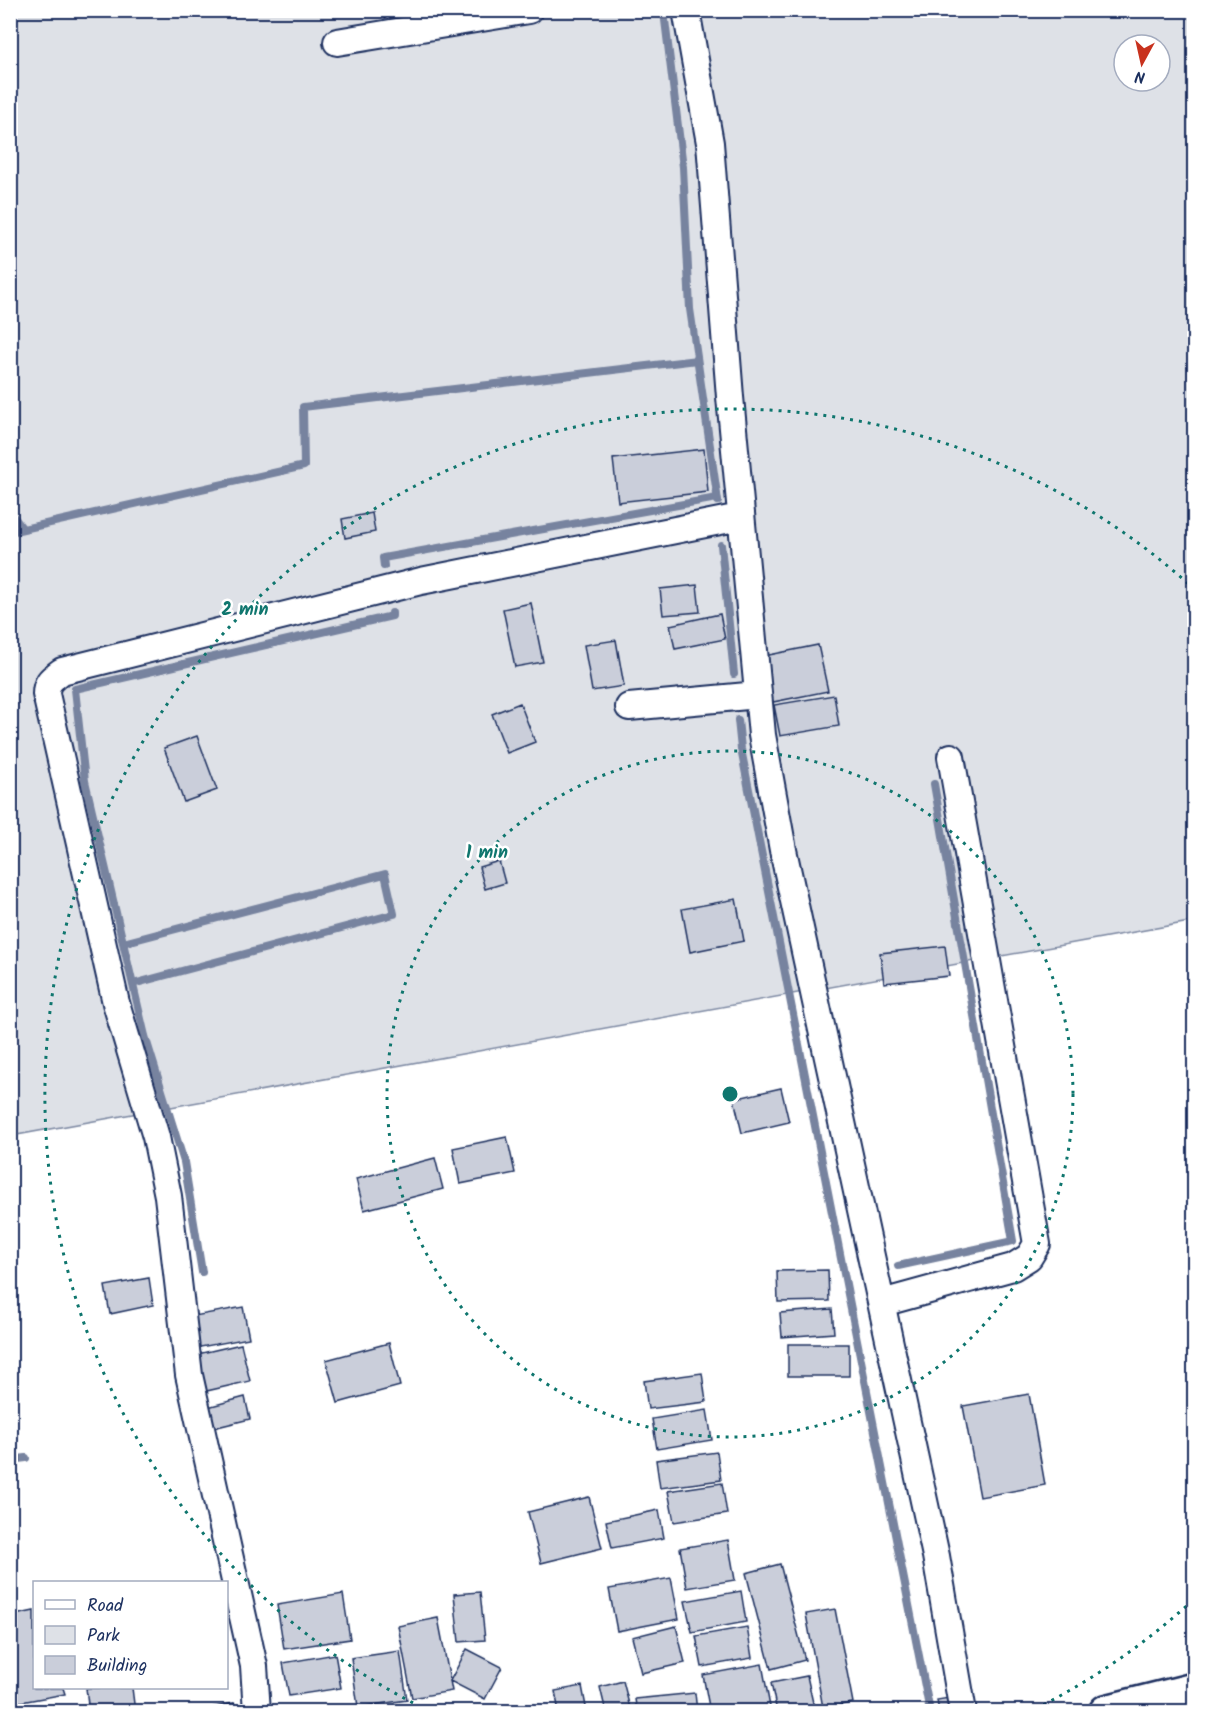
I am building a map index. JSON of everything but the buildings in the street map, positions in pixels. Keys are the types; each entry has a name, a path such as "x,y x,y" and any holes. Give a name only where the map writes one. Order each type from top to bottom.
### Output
{"highway":[{"path":"1106,1712 1194,1689"}],"street":[{"path":"337,42 529,10"},
{"path":"686,10 710,143 740,517 762,735 783,850 936,1556 963,1712"},
{"path":"257,1712 254,1666 189,1375 168,1196 156,1137 116,1003 46,686 62,671 421,581 740,517"},
{"path":"629,707 758,695"},
{"path":"882,1303 1013,1267 1029,1257 1037,1244 951,757"}],"green space":[{"path":"11,11 1194,11 1194,860 1189,922 11,1136"}],"waterway":[{"path":"664,12 683,167 690,309 718,501"},
{"path":"10,532 304,466 303,407 697,360"},
{"path":"384,566 383,558 717,498"},
{"path":"10,512 22,528"},
{"path":"721,545 734,674"},
{"path":"202,1272 184,1162 145,1036 85,781 75,689 392,616 392,613"},
{"path":"738,720 741,749 930,1712"},
{"path":"898,1266 1013,1241 934,784"},
{"path":"123,943 385,874 394,914 133,984"},
{"path":"10,1460 26,1458"}]}
